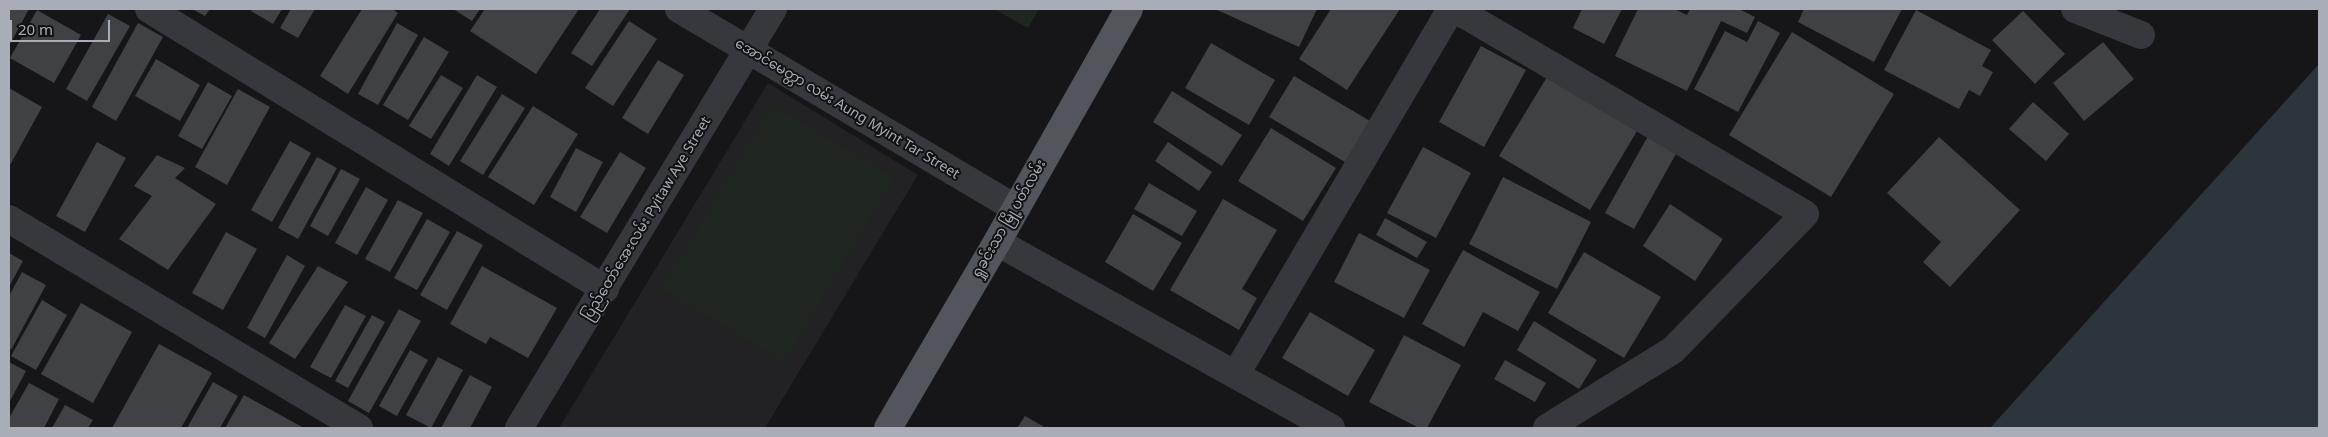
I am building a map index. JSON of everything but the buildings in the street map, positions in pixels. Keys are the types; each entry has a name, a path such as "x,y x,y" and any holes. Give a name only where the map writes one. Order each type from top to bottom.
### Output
{"main road":[{"name":"ရှုခင်းသာ မြို့ပတ်လမ်း","path":"888,428 997,242 1129,9"}],"street":[{"path":"149,9 605,289"},
{"name":"အောင်မေတ္တာ လမ်း Aung Myint Tar Street","path":"679,9 1015,208"},
{"name":"ပြည်တော်အေးလမ်း Pyitaw Aye Street","path":"519,428 773,9"},
{"path":"1236,374 1450,9"},
{"path":"1455,9 1805,214 1673,350 1547,428"},
{"path":"2075,9 2141,35"},
{"path":"9,219 359,428"},
{"path":"997,242 1331,428"}],"shaded area":[{"path":"994,9 1039,9 1028,28"},
{"path":"2319,64 2319,428 1988,428 1991,427"},
{"path":"768,83 918,175 765,428 559,428"},
{"path":"772,105 894,177 784,362 662,289"}]}
